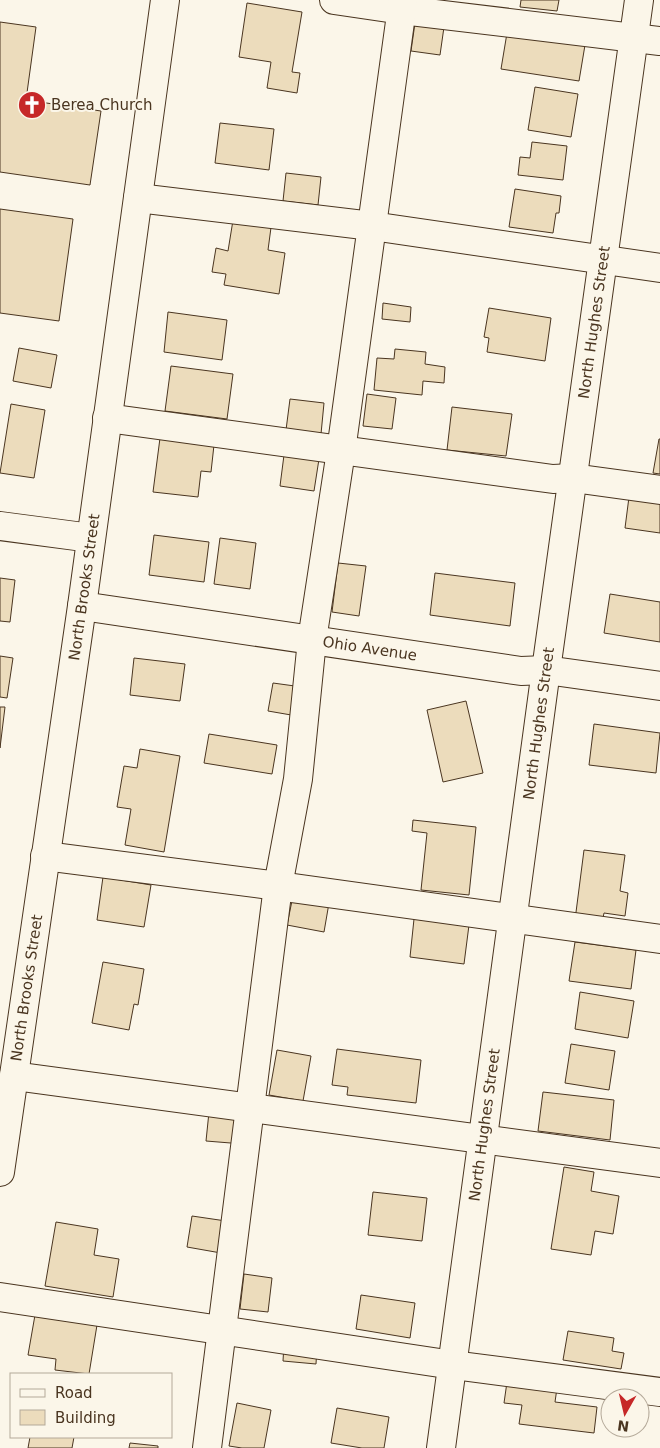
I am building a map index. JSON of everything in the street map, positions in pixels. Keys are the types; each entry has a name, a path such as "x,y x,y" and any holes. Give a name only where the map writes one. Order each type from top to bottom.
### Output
{"street":[{"name":"North Brooks Street","path":"0,1172 82,606 165,0"},
{"path":"334,0 403,5 647,39"},
{"name":"North Hughes Street","path":"442,1448 603,260 647,39 639,0"},
{"path":"207,1448 278,886 298,779 312,640 341,451 403,5"},
{"path":"138,198 372,226 660,268"},
{"path":"107,418 553,479 573,478 660,490"},
{"path":"0,526 91,538"},
{"name":"Ohio Avenue","path":"82,606 521,671 546,670 660,686"},
{"path":"45,856 660,939"},
{"path":"14,1076 660,1163"},
{"path":"0,1297 453,1365 660,1392"}],"building":[{"path":"521,0 559,0 557,11 520,7"},
{"path":"247,3 302,12 292,72 300,73 297,93 267,88 271,62 239,57"},
{"name":"Berea Church","path":"0,22 36,27 26,100 101,111 90,185 0,172"},
{"path":"415,23 444,27 440,55 411,51"},
{"path":"507,33 585,45 579,81 501,69"},
{"path":"535,87 578,94 571,137 528,130"},
{"path":"220,123 274,129 269,170 215,163"},
{"path":"532,142 567,146 563,180 518,175 520,157 530,158"},
{"path":"286,173 321,177 318,205 283,201"},
{"path":"515,189 561,196 559,213 556,213 553,233 509,227"},
{"path":"0,209 73,219 59,321 0,313"},
{"path":"234,214 272,220 268,250 285,253 279,294 224,285 226,274 212,272 216,248 228,251"},
{"path":"383,303 411,307 410,322 382,319"},
{"path":"489,308 551,318 545,361 487,352 489,338 484,337"},
{"path":"168,312 227,320 222,360 164,352"},
{"path":"19,348 57,355 51,388 13,381"},
{"path":"395,349 426,352 425,364 445,367 444,383 423,381 422,395 374,390 377,358 394,359"},
{"path":"171,366 233,374 227,419 165,411"},
{"path":"367,394 396,398 392,429 363,426"},
{"path":"290,399 324,403 321,434 286,430"},
{"path":"11,404 45,410 34,478 0,473"},
{"path":"452,407 512,414 506,456 447,450"},
{"path":"160,438 214,445 211,472 201,471 198,497 153,492"},
{"path":"660,439 660,474 653,473"},
{"path":"284,455 319,459 314,491 280,486"},
{"path":"629,497 660,501 660,533 625,528"},
{"path":"154,535 209,542 204,582 149,575"},
{"path":"220,538 256,543 250,589 214,584"},
{"path":"338,563 366,566 359,616 332,612"},
{"path":"435,573 515,583 510,626 430,615"},
{"path":"0,578 15,580 10,622 0,621"},
{"path":"610,594 660,602 660,642 604,633"},
{"path":"0,656 13,658 7,698 0,697"},
{"path":"134,658 185,664 180,701 130,695"},
{"path":"273,683 302,687 297,716 268,711"},
{"path":"466,701 483,773 443,782 427,710"},
{"path":"0,707 5,707 0,748"},
{"path":"594,724 660,733 656,773 589,765"},
{"path":"209,734 277,745 272,774 204,763"},
{"path":"140,749 180,756 164,852 125,845 131,809 117,807 124,766 137,768"},
{"path":"413,820 476,827 469,895 421,890 427,833 412,831"},
{"path":"584,850 625,855 620,891 628,893 625,916 604,913 602,923 575,920"},
{"path":"103,877 151,885 144,927 97,920"},
{"path":"293,896 329,903 324,932 287,925"},
{"path":"414,919 469,925 464,964 410,957"},
{"path":"575,942 636,950 631,989 569,981"},
{"path":"103,962 144,969 138,1005 134,1004 129,1030 92,1023"},
{"path":"580,992 634,1001 628,1038 575,1029"},
{"path":"571,1044 615,1051 609,1090 565,1083"},
{"path":"337,1049 421,1060 416,1103 347,1095 348,1087 332,1085"},
{"path":"277,1050 311,1056 303,1101 269,1095"},
{"path":"543,1092 614,1100 610,1140 538,1131"},
{"path":"209,1112 246,1116 243,1144 206,1141"},
{"path":"564,1167 594,1172 591,1191 619,1196 613,1234 595,1231 591,1255 551,1249"},
{"path":"373,1192 427,1198 422,1241 368,1235"},
{"path":"192,1216 226,1221 221,1253 187,1247"},
{"path":"56,1222 98,1229 94,1255 119,1259 113,1297 45,1286"},
{"path":"244,1274 272,1278 268,1312 240,1309"},
{"path":"361,1295 415,1303 410,1338 356,1329"},
{"path":"35,1315 97,1325 89,1373 55,1370 56,1359 28,1355"},
{"path":"568,1331 614,1338 612,1351 624,1353 621,1369 563,1360"},
{"path":"284,1344 317,1346 316,1364 283,1361"},
{"path":"507,1382 557,1388 555,1402 597,1407 594,1433 519,1424 522,1405 504,1403"},
{"path":"237,1403 271,1410 264,1448 229,1446"},
{"path":"337,1408 389,1417 384,1448 362,1448 331,1443"},
{"path":"30,1438 74,1438 72,1448 28,1448"},
{"path":"130,1443 158,1446 158,1448 129,1448"}],"place":[{"name":"Berea Church","path":"32,105"}]}
